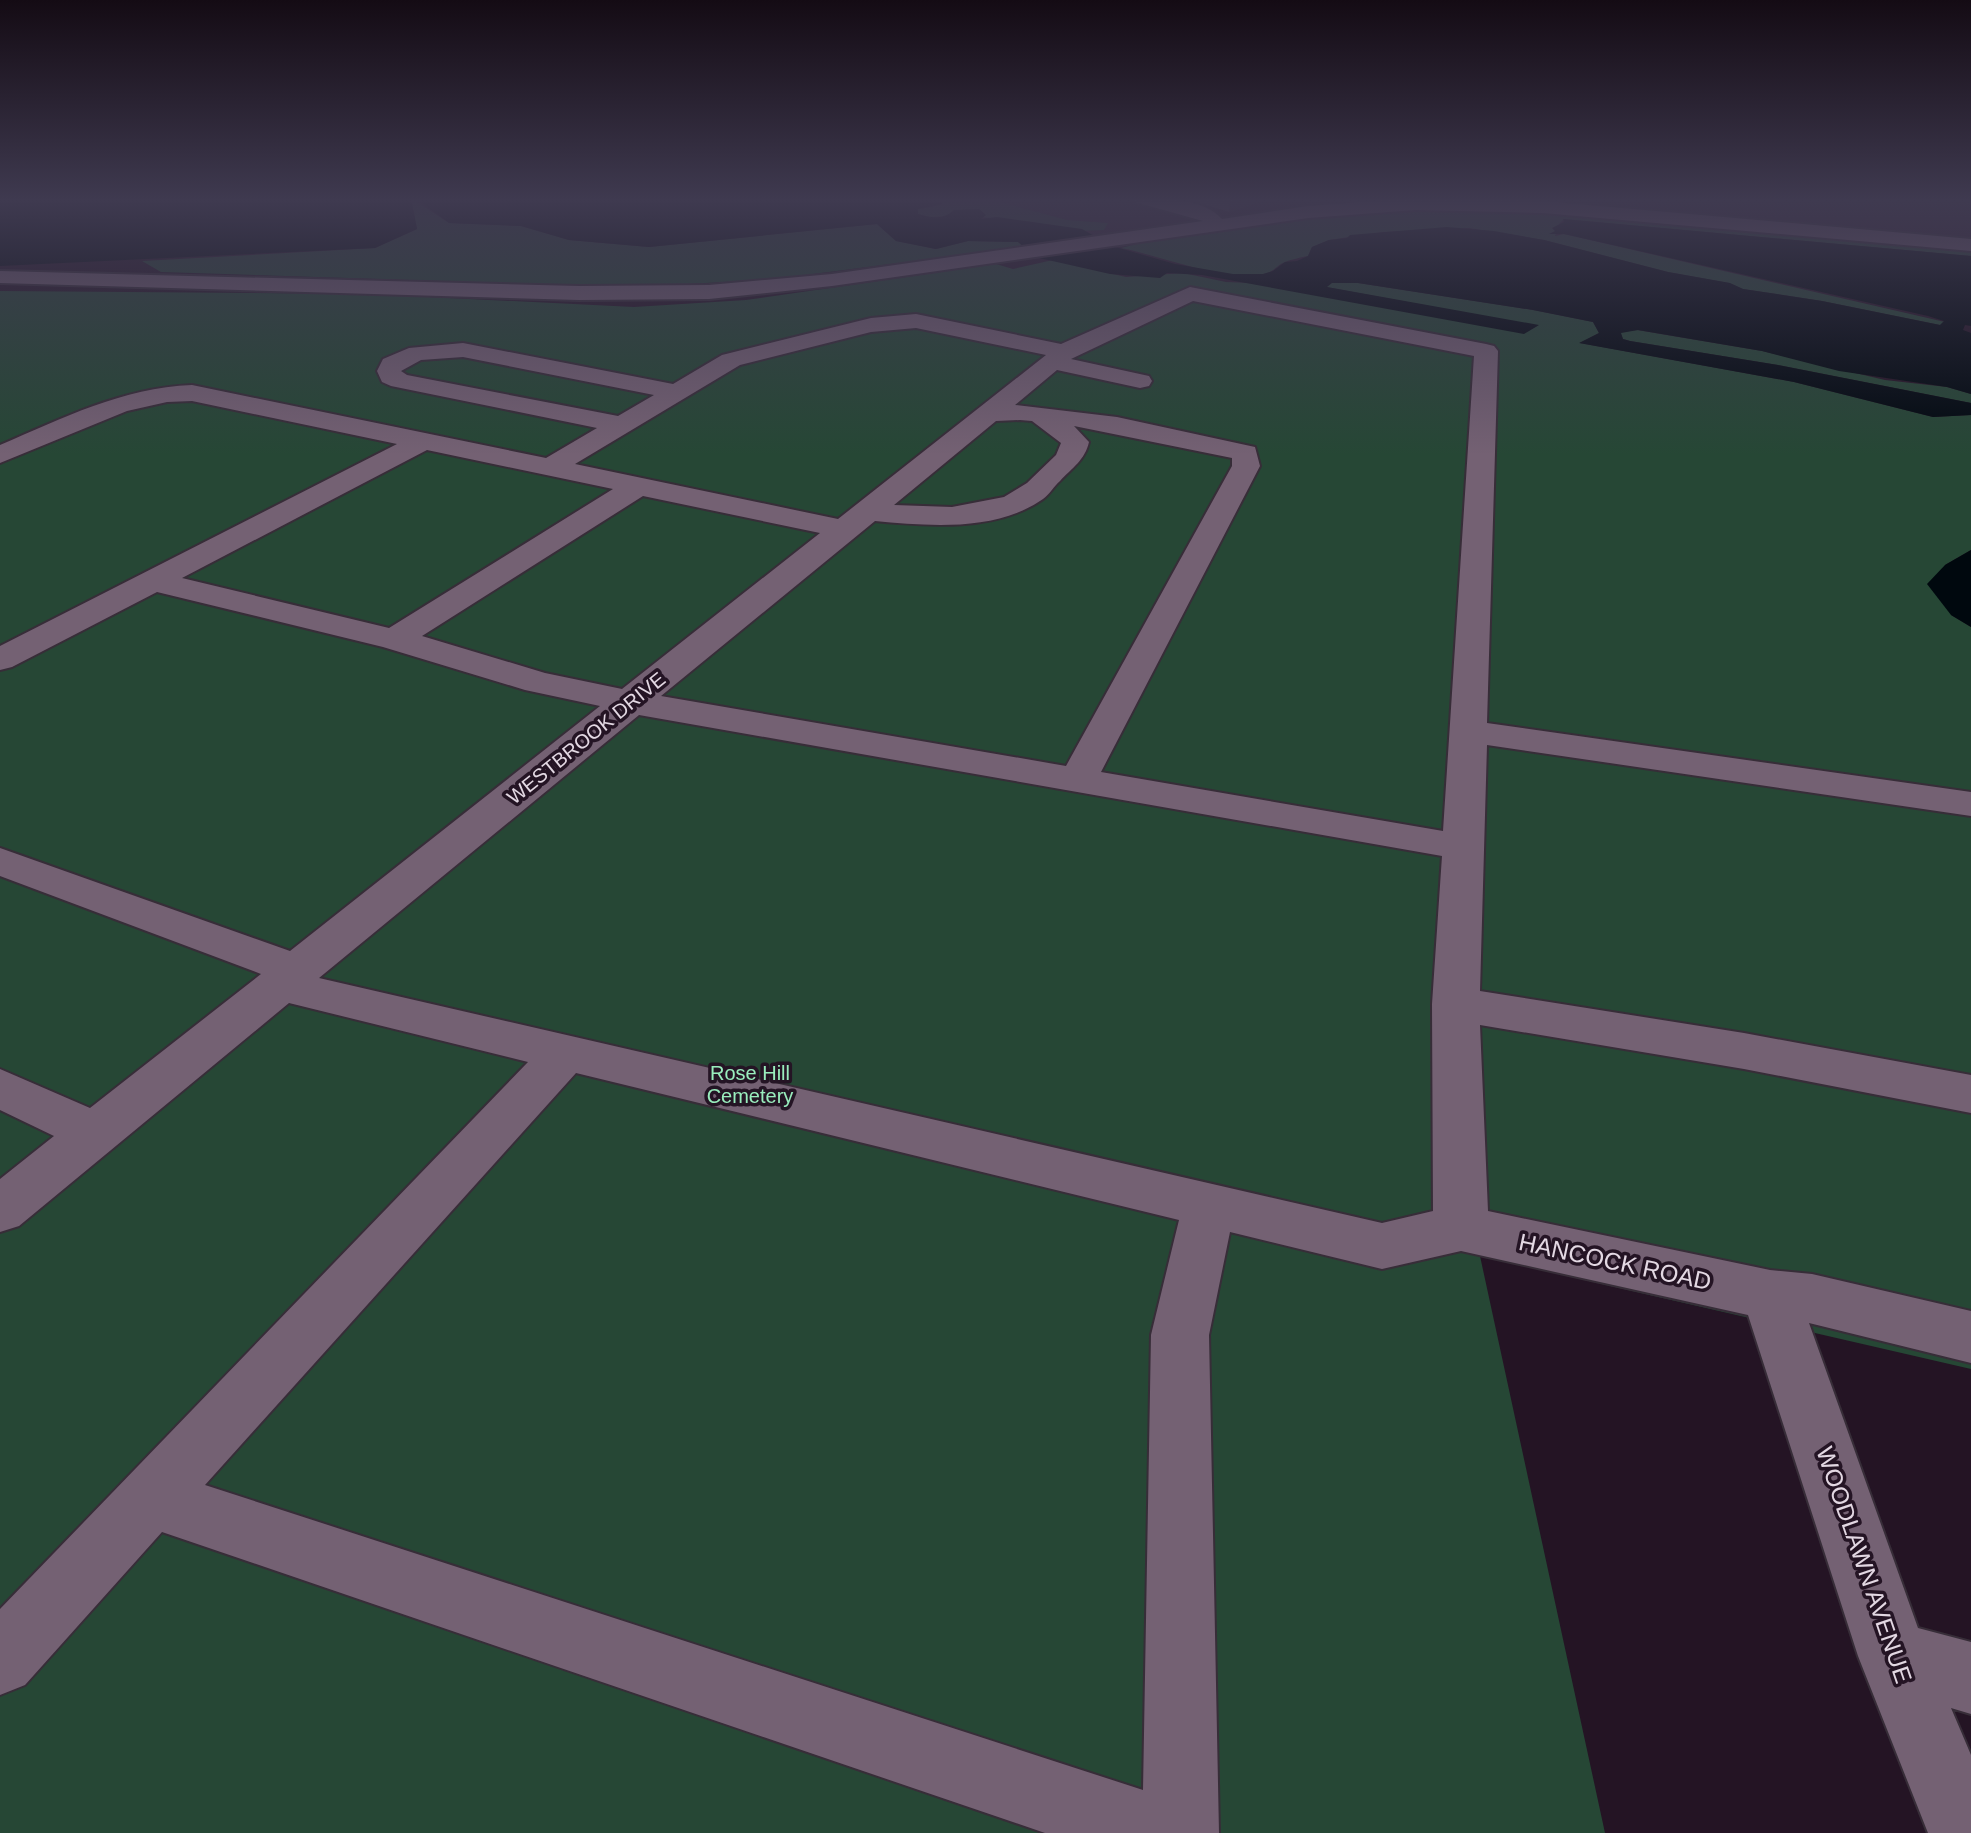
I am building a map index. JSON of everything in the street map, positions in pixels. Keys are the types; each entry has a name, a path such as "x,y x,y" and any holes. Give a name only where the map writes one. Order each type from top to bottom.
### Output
{"street":[{"path":"255,284 663,294 809,284"},
{"name":"WESTBROOK DRIVE","path":"0,1210 1059,358 1190,294 1486,351 1467,731"},
{"path":"549,468 720,365 744,356 892,321 916,321 1043,345 1059,358 1140,381"},
{"path":"622,425 400,381 391,377 389,371 392,364 417,353 463,350 677,392"},
{"path":"0,455 122,404 151,396 202,394 637,487 856,520 979,512 1014,502 1034,492 1073,454 1075,442 1059,426 1037,413"},
{"path":"989,413 1037,413 1245,453 1246,466 1077,781"},
{"path":"1074,449 1093,451 1116,427"},
{"path":"0,660 422,442"},
{"path":"394,639 637,487"},
{"path":"152,581 394,639 538,682 630,702 1462,847"},
{"path":"0,861 288,978 565,1054 1382,1246 1461,1228 1456,1004 1467,731 1971,804"},
{"path":"1456,1004 1744,1051 1971,1094"},
{"path":"0,1660 565,1054"},
{"path":"0,1088 95,1133"},
{"path":"1181,1833 1180,1335 1193,1268 1210,1206"},
{"name":"HANCOCK ROAD","path":"1461,1228 1770,1295 1812,1299 1971,1337"},
{"name":"WOODLAWN AVENUE","path":"1770,1295 1893,1656 1966,1833"},
{"path":"154,1495 192,1513 1158,1833"},
{"path":"1893,1656 1971,1678"}],"green space":[{"path":"520,284 696,284 628,287"},
{"name":"Rose Hill Cemetery","path":"860,284 1254,284 1524,333 1537,326 1326,287 1330,284 1362,284 1593,322 1599,333 1580,343 1794,382 1933,417 1971,415 1971,550 1945,565 1951,615 1971,627 1971,1369 1480,1256 1605,1833 0,1833 0,291 367,294 634,307 746,300"},
{"path":"1730,284 1778,284 1945,322 1940,325 1743,289"},
{"path":"1637,330 1762,351 1885,380 1947,387 1971,394 1971,403 1778,365 1630,341 1623,339 1620,332"}],"shaded area":[{"path":"1249,284 1331,284 1327,287 1539,325 1524,334"},
{"path":"1362,284 1731,284 1743,289 1940,325 1944,321 1784,284 1971,284 1971,326 1965,325 1963,330 1971,333 1971,394 1947,387 1839,371 1762,351 1638,330 1621,333 1623,339 1630,341 1778,365 1971,403 1971,415 1933,417 1794,382 1579,343 1599,333 1593,322"},
{"path":"1971,550 1971,627 1951,615 1927,584 1945,565"}]}
